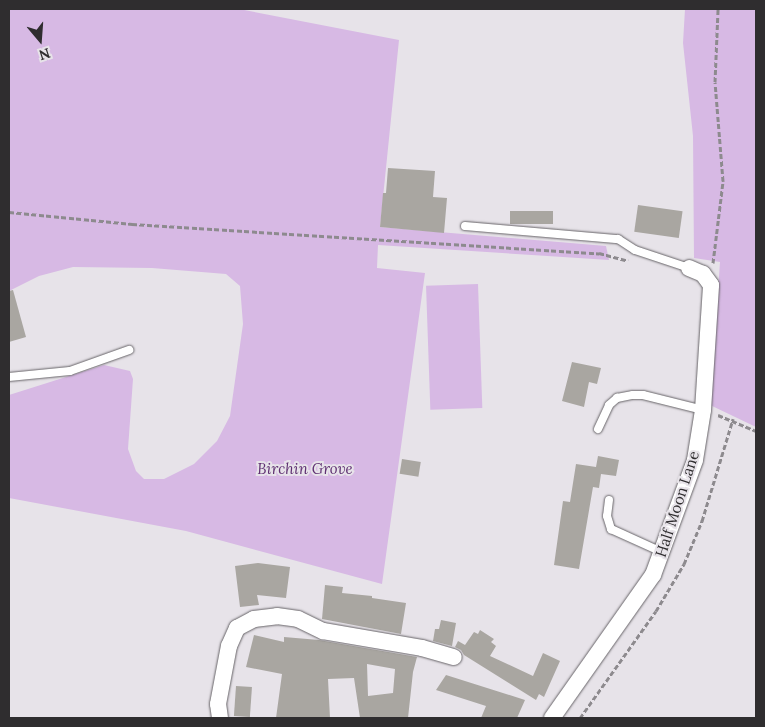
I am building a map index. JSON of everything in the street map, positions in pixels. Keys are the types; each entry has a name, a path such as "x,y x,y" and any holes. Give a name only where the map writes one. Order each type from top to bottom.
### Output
{"street":[{"path":"690,268 703,274 711,286"},
{"name":"Half Moon Lane","path":"552,718 653,575 662,552 694,460 703,410 711,286"},
{"path":"220,718 218,704 229,646 237,628 244,622 265,616 298,619 323,631 422,648 454,657"}],"lane":[{"path":"465,226 618,240 635,250 690,268"},
{"path":"9,377 70,371 129,350"},
{"path":"598,429 609,405 617,398 633,395 643,395 703,410"},
{"path":"609,500 606,516 611,529 662,552"}],"path":[{"path":"711,286 723,181 715,82 718,9"},
{"path":"9,212 132,224 599,253 635,262"},
{"path":"703,410 733,419 756,431"}],"green space":[{"name":"Birchin Grove","path":"9,9 239,9 399,40 380,227 606,246 609,260 378,245 377,268 425,273 382,584 186,531 9,498 9,395 104,365 130,371 133,379 128,449 136,471 144,479 164,479 194,464 217,441 230,416 243,324 240,286 226,274 152,268 73,267 39,276 9,291"},
{"path":"685,9 756,9 756,427 710,405 720,262 694,258 693,136 683,43"},
{"path":"478,284 482,408 430,410 426,286"}],"building":[{"path":"388,168 435,171 433,197 447,198 444,233 380,227 383,193 386,193"},
{"path":"638,205 683,211 679,238 634,232"},
{"path":"510,211 553,211 553,224 510,224"},
{"path":"13,290 26,337 9,342 9,291"},
{"path":"572,362 601,368 597,384 589,382 584,407 562,401"},
{"path":"598,456 619,460 616,476 601,474 599,488 593,487 579,569 554,565 563,501 570,502 576,464 596,467"},
{"path":"402,459 421,462 418,477 400,474"},
{"path":"258,563 290,567 286,598 257,595 259,605 240,607 235,566"},
{"path":"325,585 343,587 342,593 372,596 372,598 406,603 401,634 322,619"},
{"path":"441,620 456,623 452,646 433,641 435,629 439,629"},
{"path":"480,630 494,639 491,642 496,646 490,656 533,676 543,653 560,661 544,697 539,694 536,700 464,655 461,650 455,647 458,641 465,645 474,632 478,634"},
{"path":"254,635 284,642 284,637 319,640 417,657 413,672 408,718 360,718 354,678 328,679 330,718 276,718 282,674 246,667","holes":["367,664 395,669 393,693 368,696"]},
{"path":"446,675 525,700 517,718 481,718 486,706 436,690"},
{"path":"236,686 252,687 250,717 234,716"}]}
